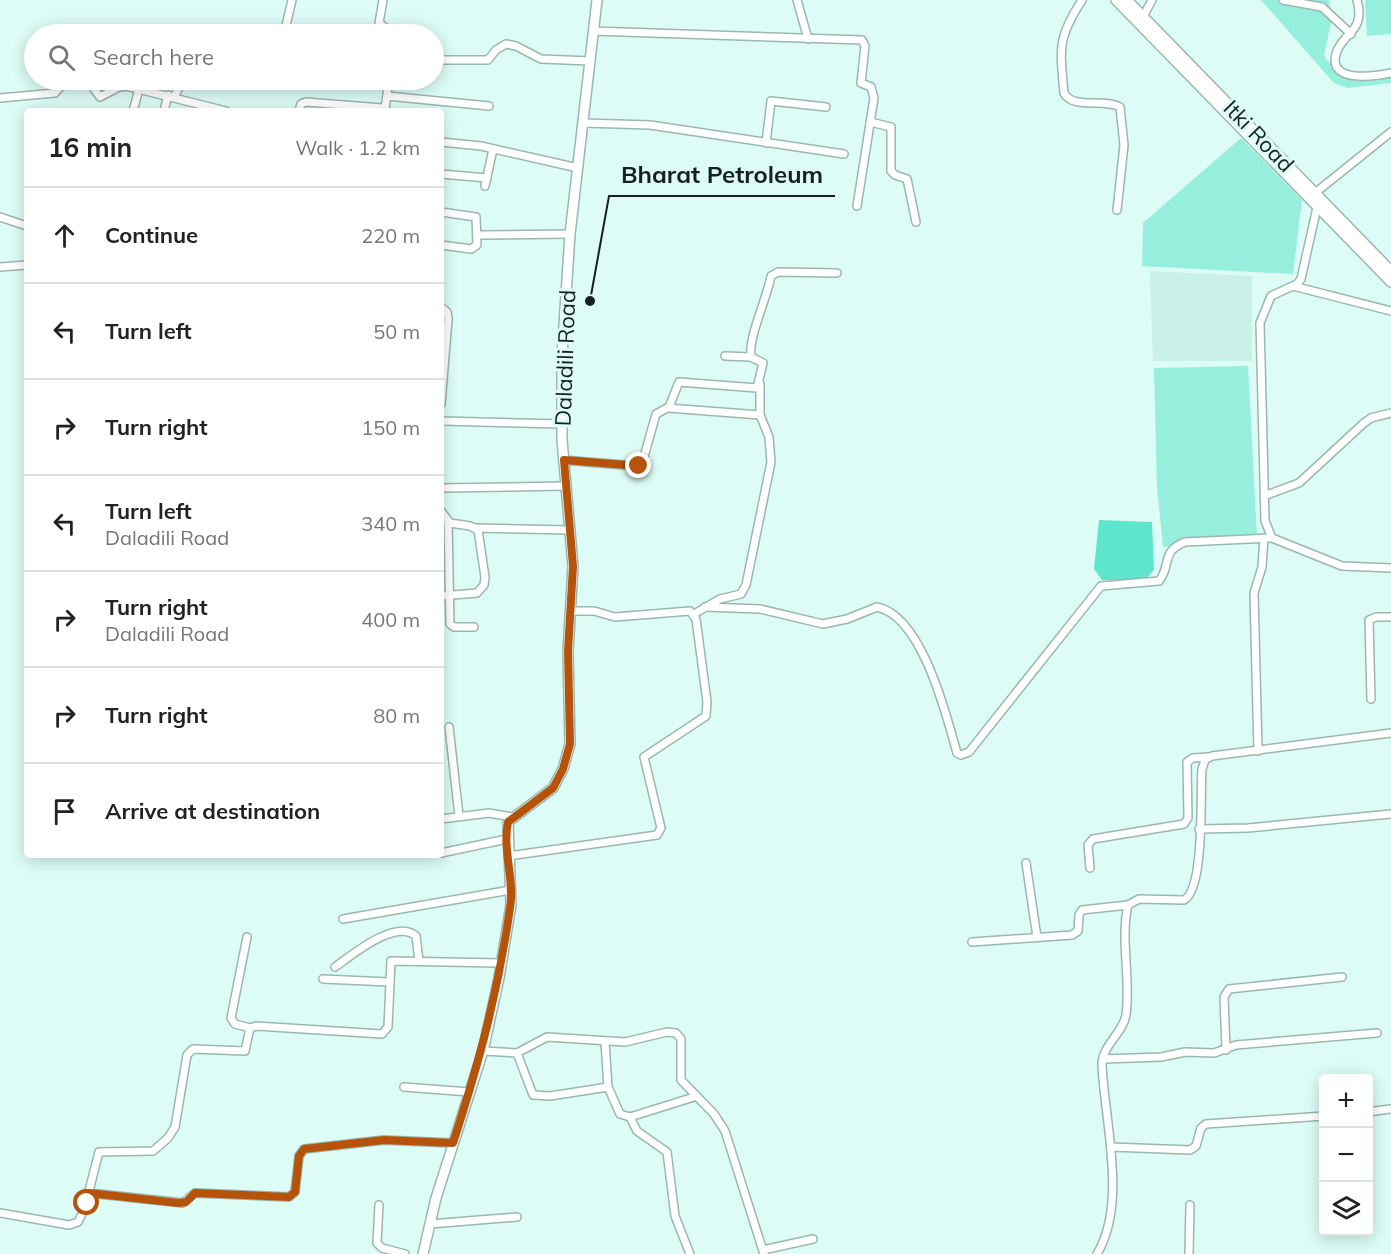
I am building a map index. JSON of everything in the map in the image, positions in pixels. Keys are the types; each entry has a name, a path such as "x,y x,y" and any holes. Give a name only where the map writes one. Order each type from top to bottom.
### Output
{"main road":[{"name":"Daladili Road","path":"512,817 553,788 568,758 570,730 568,651 573,611 571,530 562,424 562,356 570,234 597,0"},
{"path":"1116,0 1317,199 1391,282"},
{"name":"Itki Road","path":"1127,0 1317,199 1391,271"},
{"path":"423,1254 453,1143 483,1051 501,963 511,890 507,829 512,817"}],"street":[{"path":"286,24 292,0"},
{"path":"379,24 383,0"},
{"path":"797,0 808,39"},
{"path":"1082,0 1065,28 1061,42 1064,93 1074,101 1108,102 1120,107 1124,145 1117,210"},
{"path":"1143,16 1152,0"},
{"path":"1283,0 1322,7 1352,34"},
{"path":"1358,0 1357,24 1335,56 1337,64 1343,71 1361,78 1391,74"},
{"path":"593,31 859,39 865,42 860,79 874,93 857,206"},
{"path":"444,60 488,60 496,50 506,44 541,59 590,61"},
{"path":"0,98 55,93 58,90"},
{"path":"95,90 100,97 113,90"},
{"path":"134,108 139,90"},
{"path":"144,90 215,108"},
{"path":"165,108 176,90"},
{"path":"386,108 388,90"},
{"path":"387,96 489,106"},
{"path":"766,143 771,101 826,107"},
{"path":"300,108 301,104 306,102 366,108"},
{"path":"870,122 891,127 891,171 895,176 907,179 916,222"},
{"path":"584,123 650,125 844,154"},
{"path":"1258,751 1254,592 1268,538 1264,496 1260,323 1271,296 1293,286 1303,275 1317,199 1391,132"},
{"path":"444,142 493,149 578,168"},
{"path":"444,175 486,182 493,149"},
{"path":"444,212 476,217 478,235 477,245 471,249 444,245"},
{"path":"0,217 24,225"},
{"path":"478,235 570,234"},
{"path":"0,267 24,265"},
{"path":"751,357 751,341 772,274 837,273"},
{"path":"1293,286 1391,311"},
{"path":"444,310 448,319 444,341"},
{"path":"694,614 720,599 741,594 746,585 771,462 769,437 760,415 763,363 751,357 726,356"},
{"path":"668,408 679,382 754,388 760,384"},
{"path":"564,460 639,466 644,461 656,414 668,408 760,415"},
{"path":"1264,496 1299,483 1364,423 1371,418 1391,413"},
{"path":"444,421 562,424"},
{"path":"444,488 566,486"},
{"path":"444,516 448,522 445,596 452,626 474,627"},
{"path":"448,522 476,528 571,530"},
{"path":"445,596 472,595 484,585 479,534 476,528"},
{"path":"705,608 760,609 823,624 847,619 877,607 887,611 910,633 922,651 948,719 957,753 961,756 969,752 1098,588 1106,584 1160,581 1168,554 1176,546 1185,542 1268,538 1342,566 1391,568"},
{"path":"573,611 594,611 615,617 686,610 694,614"},
{"path":"508,856 654,837 660,833 660,820 644,757 702,720 707,709 694,614"},
{"path":"1371,699 1368,625 1373,617 1391,617"},
{"path":"449,728 459,816"},
{"path":"1090,868 1089,845 1093,839 1184,824 1188,818 1187,762 1193,758 1391,733"},
{"path":"972,942 1076,933 1080,927 1079,915 1082,910 1128,905 1139,899 1178,901 1188,898 1196,878 1202,769 1208,757"},
{"path":"444,818 489,813 512,817"},
{"path":"1199,829 1256,827 1391,814"},
{"path":"444,852 507,839"},
{"path":"1026,863 1037,937"},
{"path":"343,919 511,890"},
{"path":"1097,1254 1105,1240 1110,1215 1111,1147 1103,1059 1126,1018 1128,905"},
{"path":"335,968 377,938 402,932 410,932 416,936 419,961"},
{"path":"247,937 231,1018 235,1024 250,1028 382,1034 388,1027 391,961 501,963"},
{"path":"1226,1050 1224,997 1229,988 1342,976"},
{"path":"323,979 389,982"},
{"path":"0,1213 75,1224 81,1218 99,1152 153,1151 173,1133 189,1051 197,1049 245,1051 250,1028"},
{"path":"483,1051 517,1053 547,1037 605,1042 633,1041 667,1032 676,1033 681,1040 679,1074 683,1085 714,1114 725,1131 763,1252 813,1239"},
{"path":"1103,1059 1161,1058 1185,1052 1214,1053 1236,1045 1377,1033"},
{"path":"605,1042 608,1087 616,1110 624,1117 694,1097"},
{"path":"517,1053 533,1095 550,1096 608,1087"},
{"path":"404,1087 469,1092"},
{"path":"1373,1111 1390,1109"},
{"path":"1111,1147 1190,1150 1196,1146 1201,1128 1206,1124 1319,1116"},
{"path":"630,1117 637,1131 666,1152 675,1216 690,1254"},
{"path":"89,1193 179,1203 186,1202 195,1193 289,1197 295,1192 299,1156 304,1149 384,1140 453,1143"},
{"path":"379,1205 377,1242 382,1248 405,1254"},
{"path":"1190,1205 1190,1254"},
{"path":"430,1224 518,1217"}],"shaded area":[{"path":"1261,0 1329,0 1332,18 1324,56 1331,65 1346,74 1362,76 1391,74 1391,83 1348,88 1334,83"},
{"path":"1365,0 1391,0 1391,34 1367,36"},
{"path":"1241,138 1302,200 1293,274 1142,266 1143,223"},
{"path":"1150,271 1252,276 1252,361 1153,361"},
{"path":"1248,366 1257,537 1163,547 1157,487 1154,368"},
{"path":"1099,520 1152,522 1154,570 1145,580 1102,580 1094,569"}],"place":[{"name":"Bharat Petroleum","path":"590,301"}],"route":[{"path":"87,1203 89,1193 179,1203 186,1202 195,1193 289,1197 295,1192 299,1156 304,1149 384,1140 453,1143 483,1051 499,978 511,905 508,822 553,788 568,758 570,744 568,651 573,611 573,566 564,460 639,466"}]}
